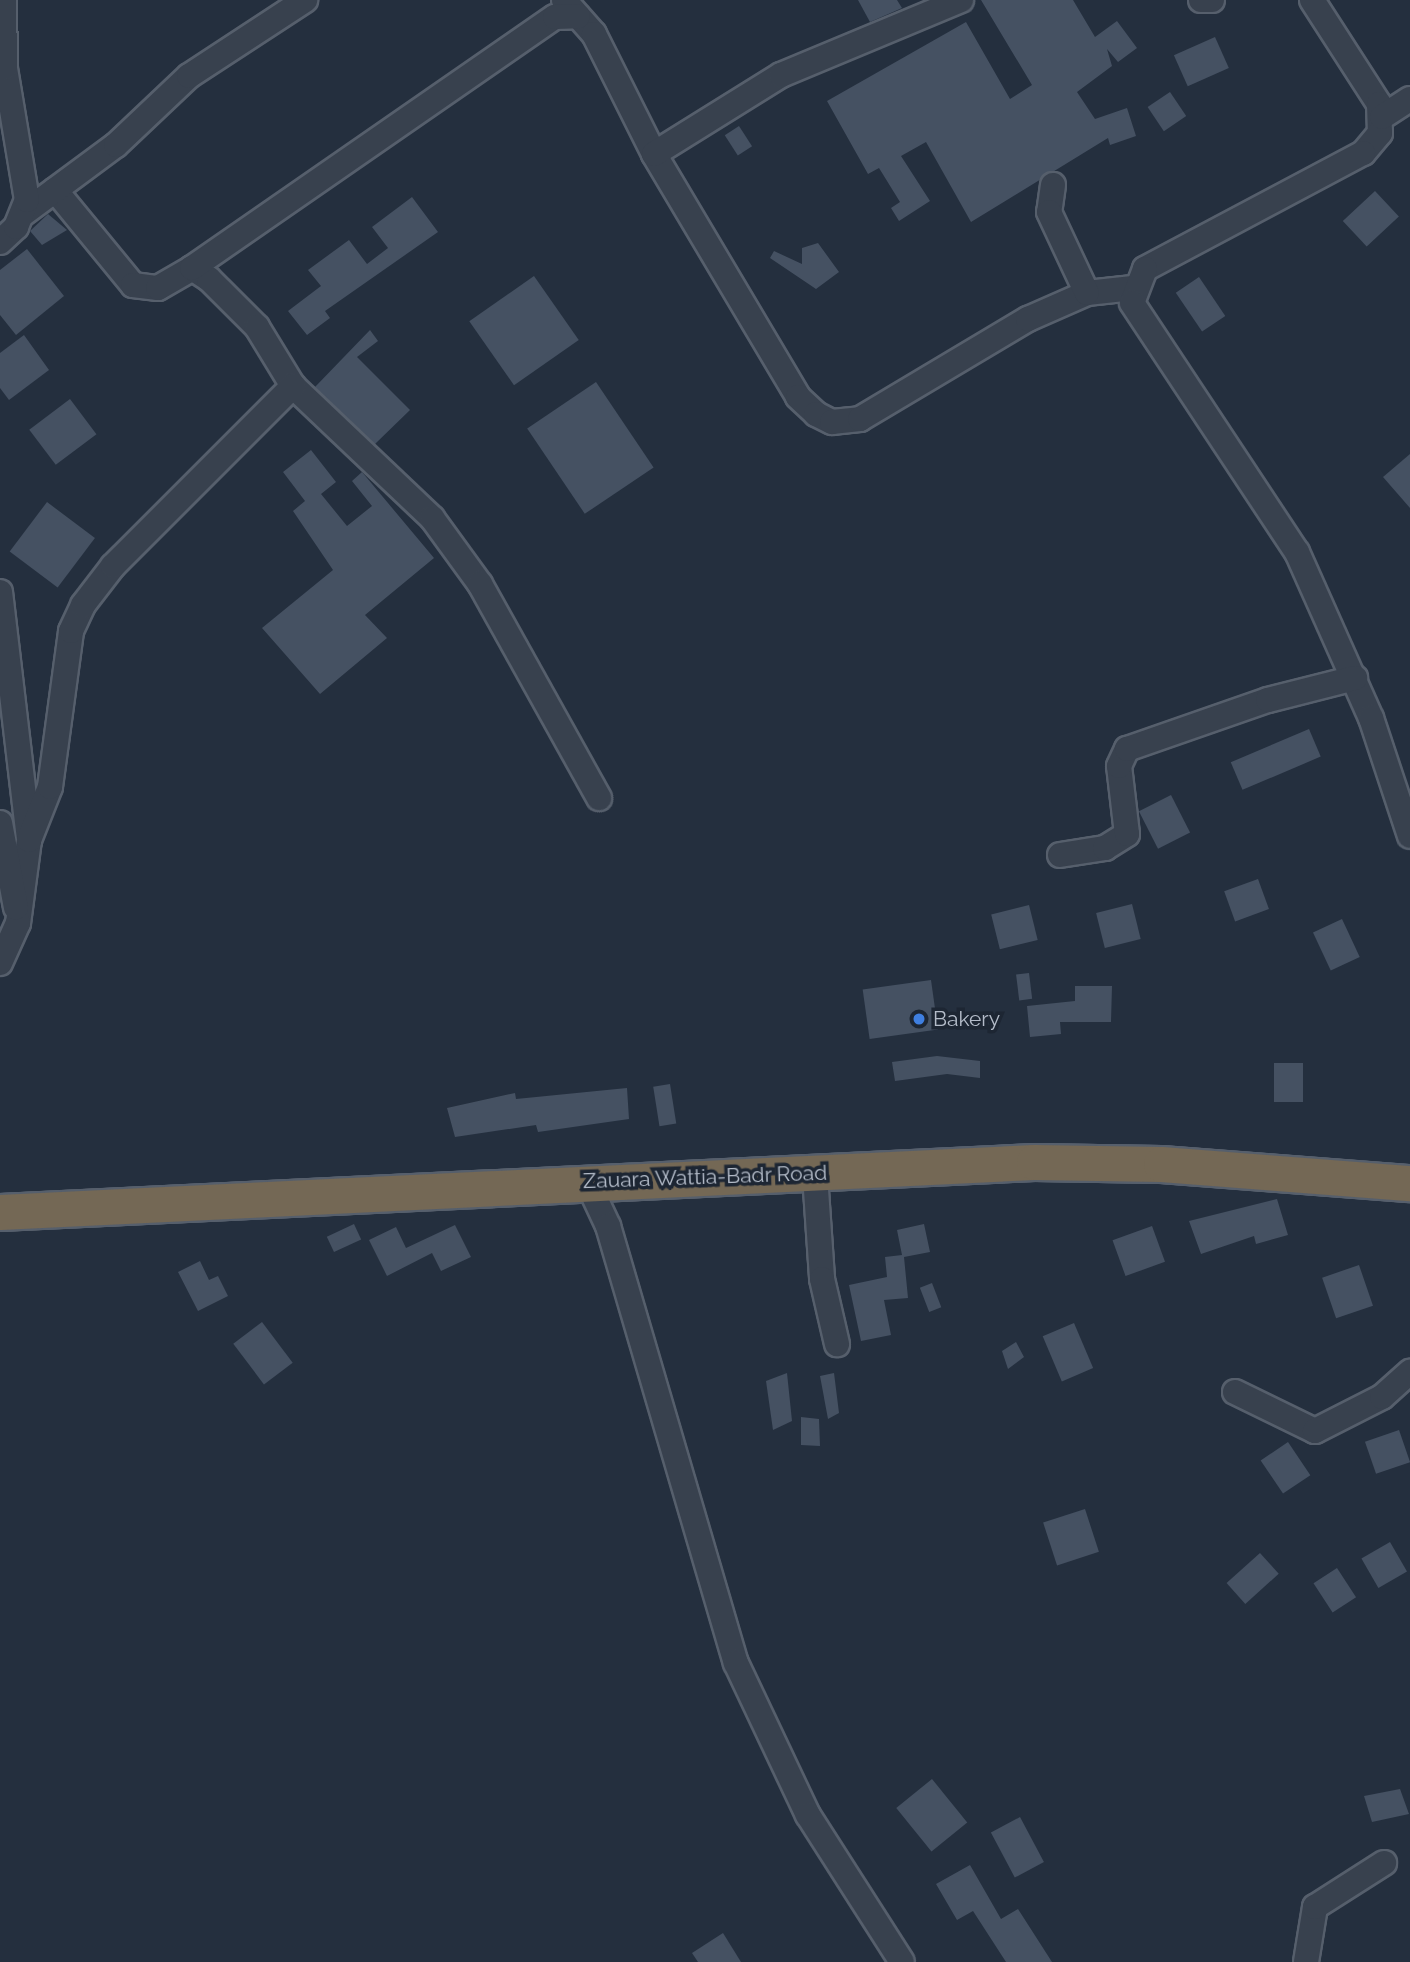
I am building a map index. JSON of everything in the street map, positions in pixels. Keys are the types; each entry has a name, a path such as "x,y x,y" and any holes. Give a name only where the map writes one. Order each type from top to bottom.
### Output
{"highway":[{"name":"Zauara Wattia-Badr Road","path":"0,1212 587,1181 815,1175 1111,1162 1410,1183"}],"street":[{"path":"4,0 5,68 25,181 24,213"},
{"path":"0,242 24,213 116,145 189,76 305,0"},
{"path":"654,154 781,75 961,0"},
{"path":"1201,0 1212,0"},
{"path":"55,190 133,285 158,288 192,268 563,8 608,58 654,154 799,397 832,422 860,419 1028,318 1087,293 1133,288 1159,260 1363,153 1381,133 1382,117 1312,0"},
{"path":"1382,117 1410,99"},
{"path":"1053,185 1049,212 1087,293"},
{"path":"192,268 257,327 293,386 396,480 454,546 599,798"},
{"path":"1133,288 1139,317 1297,552 1355,678 1410,836"},
{"path":"0,962 18,923 29,840 50,787 71,631 83,605 113,566 293,386"},
{"path":"0,592 29,840"},
{"path":"1060,855 1105,849 1127,834 1119,766 1127,749 1268,699 1355,678"},
{"path":"0,823 18,923"},
{"path":"815,1175 822,1279 837,1343"},
{"path":"587,1181 608,1226 737,1663 808,1815 902,1962"},
{"path":"1235,1392 1315,1431 1382,1397 1410,1372"},
{"path":"1306,1962 1315,1907 1384,1864"}],"building":[{"path":"858,0 897,0 902,8 870,22"},
{"path":"981,0 1073,0 1095,37 1117,21 1137,48 1118,62 1107,49 1112,66 1077,92 1095,119 1127,108 1136,136 1110,145 1108,138 971,222 926,142 901,156 930,201 899,221 891,208 900,202 879,168 868,174 827,101 966,22 1010,99 1032,85"},
{"path":"1215,37 1229,68 1188,86 1174,55"},
{"path":"1170,92 1186,116 1164,131 1148,107"},
{"path":"739,126 752,146 738,155 725,135"},
{"path":"1375,191 1399,217 1367,247 1343,221"},
{"path":"412,197 438,232 325,311 330,318 307,335 288,311 321,286 308,270 349,240 367,264 388,248 372,227"},
{"path":"48,214 67,230 42,245 30,231"},
{"path":"818,243 839,272 816,289 770,258 774,251 802,264 802,248"},
{"path":"27,249 64,296 16,335 0,315 0,270"},
{"path":"534,276 579,340 514,385 469,321"},
{"path":"1199,277 1225,316 1202,332 1176,293"},
{"path":"370,330 378,341 357,357 410,410 375,444 315,387"},
{"path":"24,335 49,370 9,400 0,388 0,353"},
{"path":"596,382 654,467 585,514 527,428"},
{"path":"70,399 96,434 56,465 29,430"},
{"path":"311,450 336,482 321,494 347,526 372,506 352,481 362,472 434,558 365,615 387,638 320,694 262,628 333,570 293,511 305,501 283,472"},
{"path":"1410,454 1410,508 1383,477"},
{"path":"47,502 95,538 58,588 10,552"},
{"path":"1309,729 1321,757 1242,790 1231,762"},
{"path":"1171,795 1190,832 1158,849 1139,811"},
{"path":"1258,879 1269,909 1235,921 1224,891"},
{"path":"1132,904 1141,939 1105,948 1096,913"},
{"path":"1029,905 1038,940 1000,949 991,914"},
{"path":"1342,919 1360,957 1331,971 1313,933"},
{"path":"1029,973 1032,999 1019,1000 1016,975"},
{"path":"931,980 938,1030 870,1039 863,990"},
{"path":"1075,986 1112,986 1111,1022 1060,1022 1061,1034 1030,1037 1027,1006 1075,1001"},
{"path":"937,1056 980,1061 980,1078 947,1074 895,1081 892,1062"},
{"path":"1274,1063 1303,1063 1303,1102 1274,1102"},
{"path":"670,1084 676,1124 659,1126 653,1087"},
{"path":"627,1088 629,1119 538,1132 536,1125 455,1137 447,1108 515,1093 516,1099"},
{"path":"1277,1199 1288,1235 1256,1244 1254,1236 1201,1254 1189,1221"},
{"path":"354,1224 361,1239 334,1252 327,1237"},
{"path":"924,1224 930,1252 904,1257 908,1298 884,1300 891,1335 861,1341 849,1285 887,1277 885,1257 902,1255 897,1230"},
{"path":"455,1225 471,1257 441,1271 432,1253 387,1276 369,1240 396,1227 406,1248"},
{"path":"1152,1226 1165,1262 1126,1276 1113,1240"},
{"path":"200,1261 209,1280 218,1276 228,1296 198,1311 178,1272"},
{"path":"1359,1265 1373,1306 1336,1318 1322,1278"},
{"path":"932,1283 941,1307 929,1312 920,1288"},
{"path":"262,1322 293,1363 264,1384 233,1344"},
{"path":"1074,1323 1093,1368 1062,1381 1043,1336"},
{"path":"1016,1342 1024,1357 1008,1369 1002,1351"},
{"path":"787,1373 792,1421 773,1430 766,1381"},
{"path":"834,1373 839,1413 828,1419 820,1376"},
{"path":"801,1417 819,1419 820,1446 801,1445"},
{"path":"1399,1430 1410,1462 1376,1474 1365,1442"},
{"path":"1288,1442 1310,1475 1283,1494 1261,1460"},
{"path":"1085,1509 1099,1552 1057,1565 1043,1523"},
{"path":"1390,1542 1407,1571 1378,1588 1361,1558"},
{"path":"1260,1553 1279,1574 1245,1604 1227,1583"},
{"path":"1337,1568 1356,1597 1333,1613 1314,1583"},
{"path":"932,1779 967,1823 931,1851 896,1808"},
{"path":"1400,1789 1409,1814 1372,1822 1364,1796"},
{"path":"1020,1817 1044,1862 1015,1878 991,1832"},
{"path":"970,1865 1001,1919 1018,1909 1052,1962 1006,1962 973,1911 957,1920 936,1884"},
{"path":"723,1933 741,1962 698,1962 692,1953"}],"place":[{"name":"Bakery","path":"919,1019"}]}
